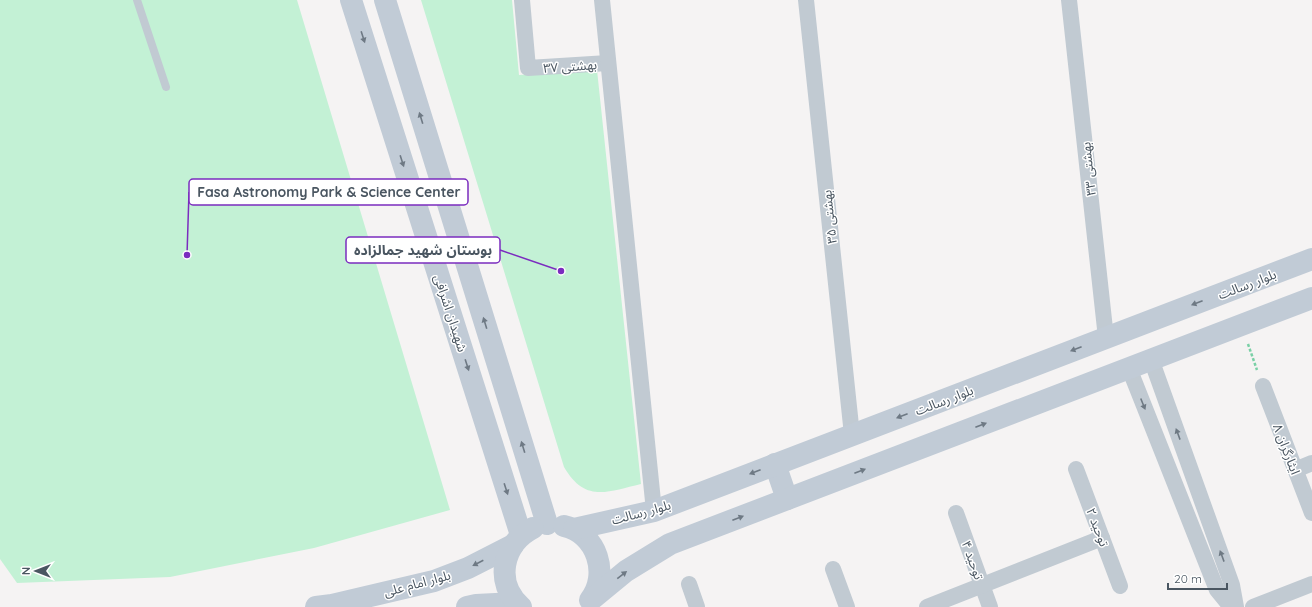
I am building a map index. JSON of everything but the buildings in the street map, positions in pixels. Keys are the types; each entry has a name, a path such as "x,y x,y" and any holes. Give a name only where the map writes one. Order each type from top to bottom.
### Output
{"street":[{"name":"شهیدان اشرافی","path":"351,0 517,540"},
{"path":"385,0 547,524 556,524 574,529 588,540 595,551 599,563 600,575 597,588 588,603"},
{"name":"بهشتی ۳۷","path":"522,0 528,68 608,63"},
{"path":"602,0 654,511"},
{"name":"بهشتی ۳۵","path":"806,0 852,435"},
{"name":"بهشتی ۳۳","path":"1069,0 1106,338"},
{"name":"بلوار رسالت","path":"574,529 654,511 1312,259"},
{"path":"588,603 626,571 670,544 1312,298"},
{"path":"1151,360 1232,585 1236,607"},
{"path":"1129,368 1217,590 1231,607"},
{"name":"ایثارگران ۸","path":"1263,386 1312,513"},
{"path":"1295,470 1312,463"},
{"path":"775,464 787,499"},
{"name":"توحید ۲","path":"1076,469 1120,586"},
{"name":"توحید ۴","path":"956,513 990,607"},
{"name":"بلوار امام علی","path":"316,607 332,605 434,582 468,568 517,540 531,529 547,524"},
{"path":"927,607 1102,538"},
{"path":"517,540 507,556 505,581 509,592 518,605"},
{"path":"833,569 846,607"},
{"path":"689,584 697,607"},
{"path":"1253,607 1312,584"},
{"path":"467,607 476,605 518,605"}],"lane":[{"path":"138,0 166,87"}],"path":[{"path":"1240,325 1263,386"}],"green space":[{"path":"0,0 297,0 450,510 314,548 170,577 17,583 0,559"},
{"path":"421,0 512,0 519,75 597,70 641,484 618,490 598,492 580,486 564,467"}],"place":[{"name":"Fasa Astronomy Park & Science Center","path":"187,255"},
{"name":"بوستان شهید جمالزاده","path":"561,271"}]}
